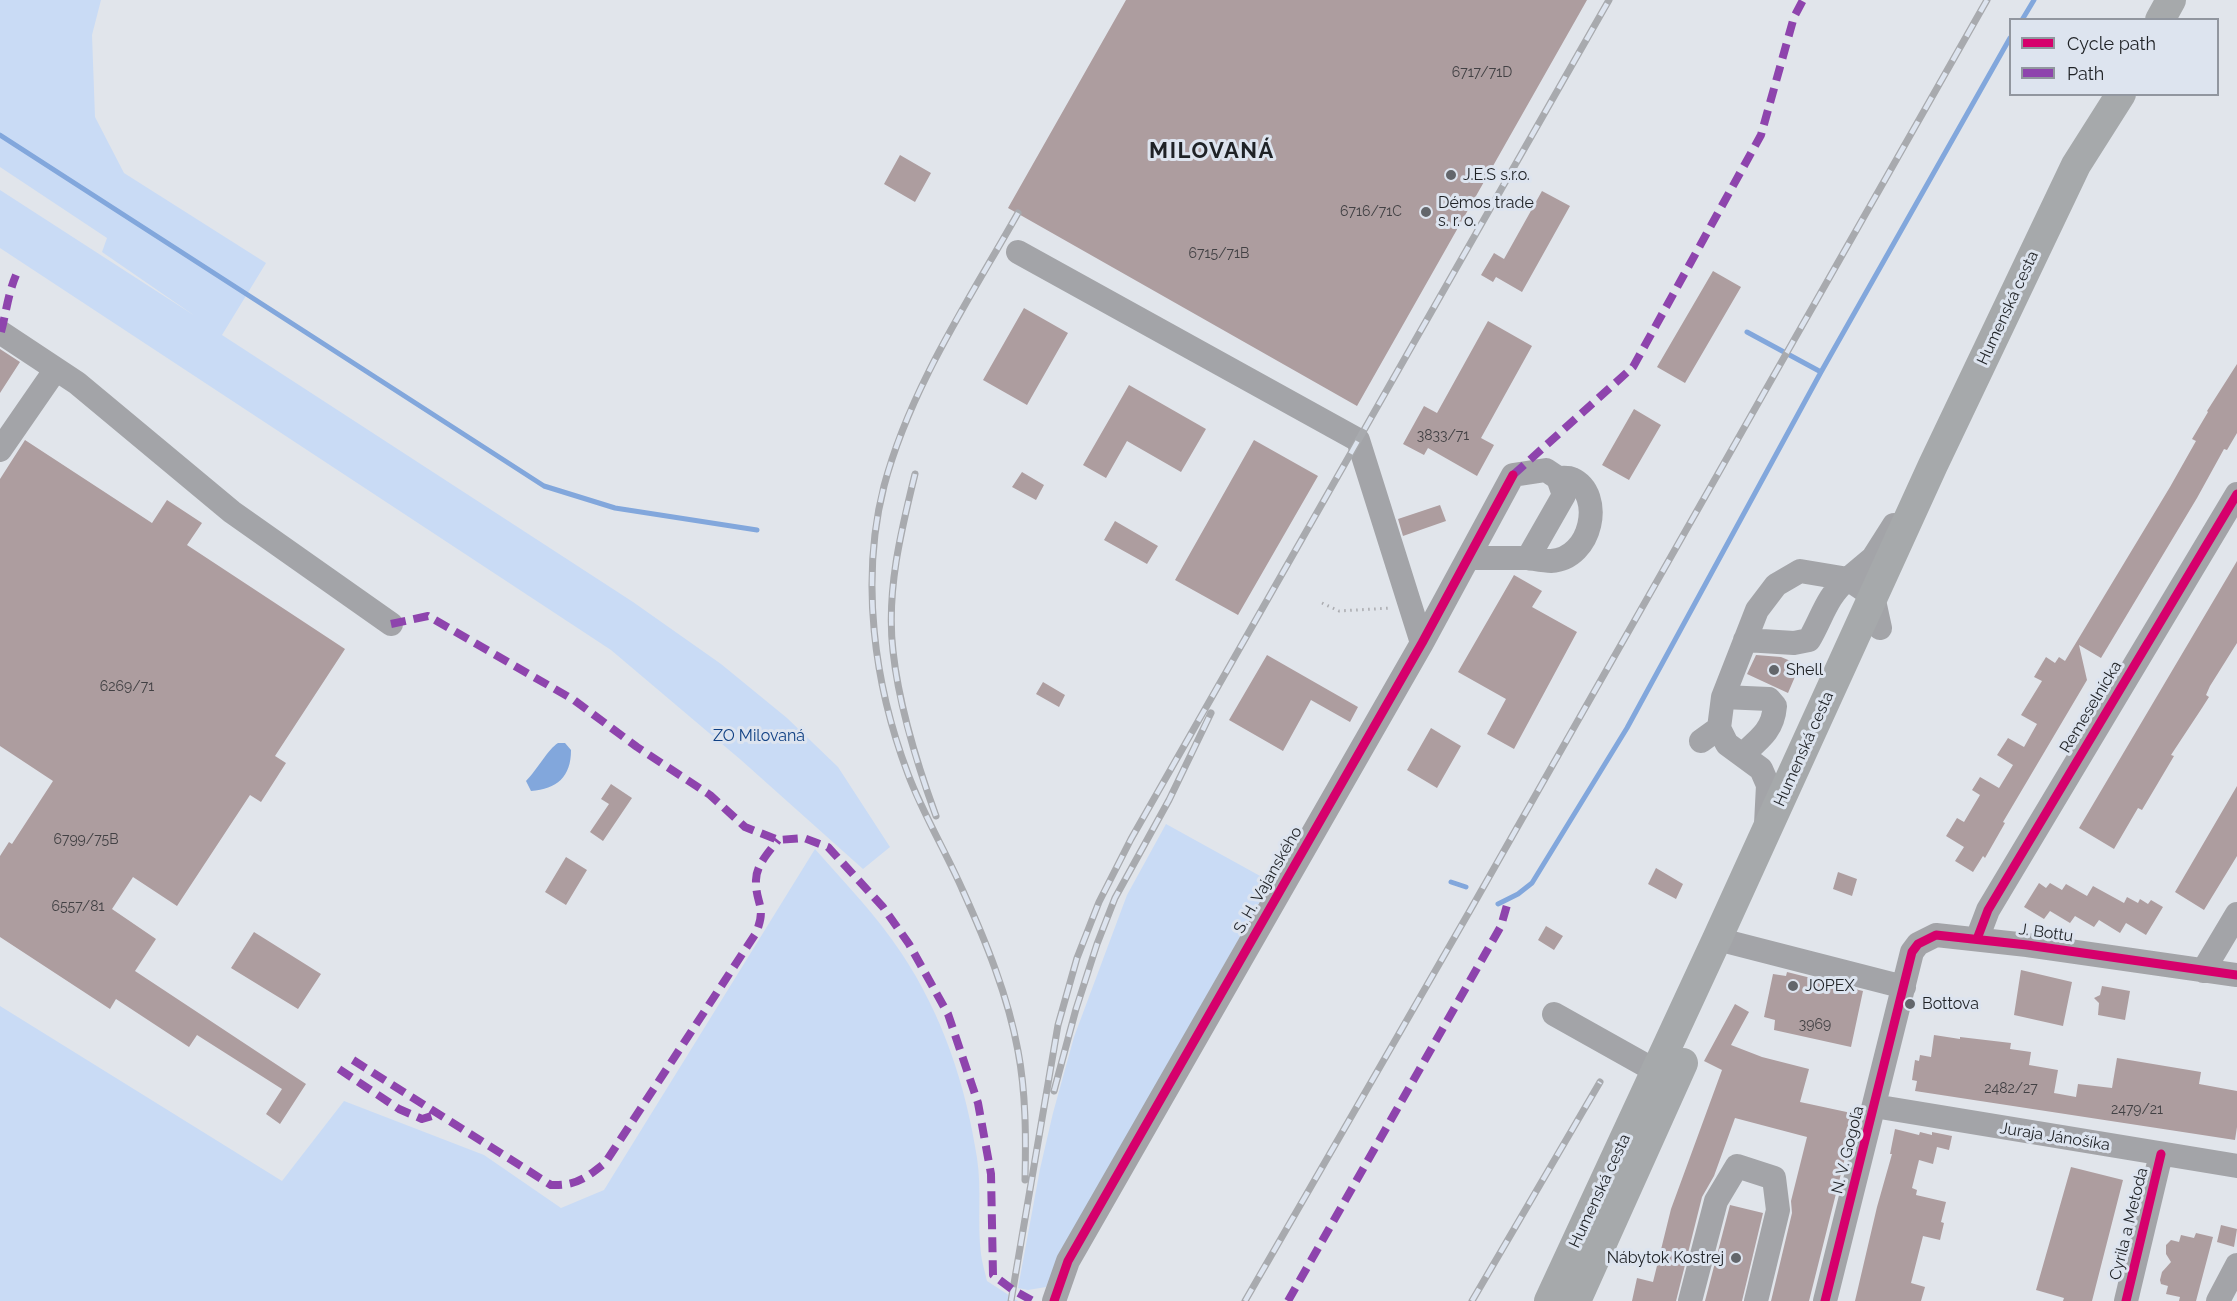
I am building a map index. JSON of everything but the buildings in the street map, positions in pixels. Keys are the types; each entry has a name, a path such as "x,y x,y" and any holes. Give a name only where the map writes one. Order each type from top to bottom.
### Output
{"main road":[{"path":"2161,18 2171,0"},
{"name":"Humenská cesta","path":"1726,942 1766,832 1933,465 2076,165 2118,100"},
{"name":"Humenská cesta","path":"1576,1301 1665,1077 1726,942 1880,628 2092,179 2118,100"},
{"name":"Humenská cesta","path":"1549,1301 1665,1077"}],"street":[{"path":"1018,252 1358,440 1422,643"},
{"path":"0,332 76,383 232,512 391,624"},
{"path":"0,450 56,369"},
{"path":"1745,640 1794,644 1809,640 1826,604 1839,586 1873,558 1933,465"},
{"name":"S. H. Vajanského","path":"1054,1301 1068,1261 1422,643 1513,475 1546,470 1558,478"},
{"path":"1468,558 1528,558 1553,561 1573,553 1583,542 1591,522 1590,504 1582,487 1571,478 1558,478 1564,495 1528,558"},
{"name":"Remeselnícka","path":"1977,939 1988,910 2237,494"},
{"path":"1766,832 1768,785 1761,769 1743,754 1710,734 1756,610 1776,585 1800,571 1848,579 1873,596 1880,628"},
{"path":"1723,697 1768,699 1775,706 1774,720 1766,733 1743,754"},
{"path":"2203,971 2237,914"},
{"name":"J. Bottu","path":"1902,996 1912,952 1918,944 1936,935 2237,975"},
{"path":"1726,942 1902,996"},
{"name":"N. V. Gogoľa","path":"1825,1301 1902,996"},
{"path":"1554,1014 1665,1077"},
{"name":"Juraja Jánošíka","path":"1874,1107 2237,1166"},
{"name":"Cyrila a Metoda","path":"2126,1301 2162,1154"},
{"path":"1690,1301 1716,1201 1737,1166 1774,1178 1778,1210 1756,1301"},
{"path":"2218,1301 2237,1265"}],"path":[{"path":"1322,603 1339,611 1410,607"}],"green space":[{"name":"ZO Milovaná","path":"0,0 101,0 92,35 95,117 124,173 266,263 222,335 633,602 721,664 787,718 838,767 890,847 863,869 741,760 611,650 0,248 0,190 195,316 102,252 107,238 0,167"},
{"path":"1166,824 1271,882 1063,1249 1046,1287 1028,1290 1018,1288 1040,1169 1074,1037 1127,895"},
{"path":"815,849 882,926 902,954 917,978 941,1027 959,1078 972,1131 978,1170 981,1254 987,1281 1018,1301 0,1301 0,1006 282,1181 344,1101 484,1155 561,1208 604,1190"}],"water":[{"path":"558,743 565,743 571,750 565,774 561,780 548,788 531,791 526,781"}],"waterway":[{"path":"2023,18 2034,0"},
{"path":"1498,904 1518,894 1532,883 1627,728 1821,372 2009,40"},
{"path":"0,135 544,486 615,508 757,530"},
{"path":"1747,332 1821,372"},
{"path":"1451,882 1466,887"}],"railway":[{"path":"1011,1301 1058,1025 1077,958 1099,902 1131,839 1609,0"},
{"path":"1245,1301 1472,907 1987,0"},
{"path":"1018,213 942,345 909,414 895,450 884,486 877,522 872,595 879,668 896,740 914,789 980,930 1014,1030 1023,1083 1025,1180"},
{"path":"915,474 896,562 891,629 904,714 936,816"},
{"path":"1054,1091 1076,1009 1115,898 1169,800 1211,713"},
{"path":"1472,1301 1600,1082"}],"marked path":[{"path":"1513,475 1633,367 1761,135 1794,17 1803,0"},
{"path":"1,332 16,275"},
{"path":"391,624 428,616 574,700 637,747 710,795 745,827 778,840 804,838 828,847 883,907 909,944 948,1014 978,1103 991,1174 993,1275 1033,1301"},
{"path":"353,1060 551,1185 580,1180 605,1163 756,933 761,917 756,876 763,860 778,840"},
{"path":"1288,1301 1501,926 1507,905"},
{"path":"339,1069 399,1109 422,1119 438,1114"}],"cycle path":[{"path":"1054,1301 1068,1261 1422,643 1513,475"},
{"path":"1977,939 1988,910 2237,494"},
{"path":"1825,1301 1912,952 1918,944 1936,935 2027,945 2237,975"},
{"path":"2126,1301 2161,1154"}],"place":[{"name":"J.E.S s.r.o.","path":"1451,175"},
{"name":"Démos trade s. r. o.","path":"1426,212"},
{"name":"Shell","path":"1774,670"},
{"name":"JOPEX","path":"1793,986"},
{"name":"Bottova","path":"1910,1004"},
{"name":"Nábytok Kostrej","path":"1736,1258"}],"district":[{"name":"MILOVANÁ","path":"1212,151"}]}
